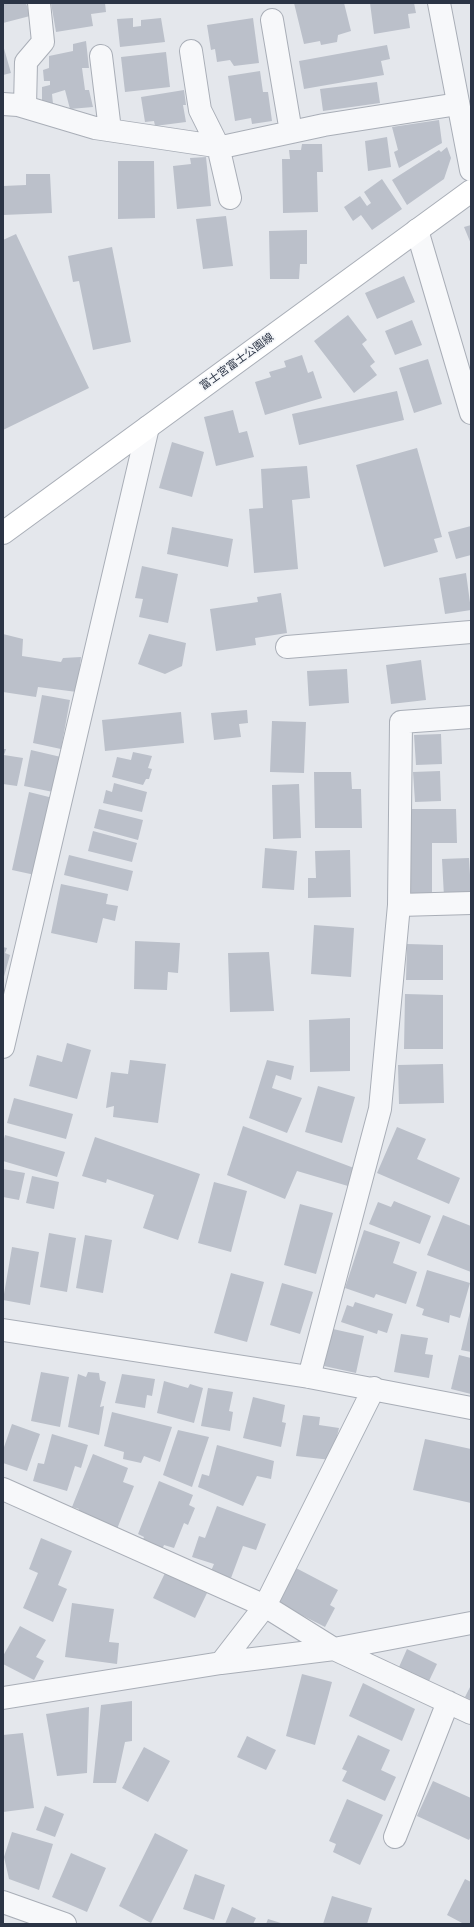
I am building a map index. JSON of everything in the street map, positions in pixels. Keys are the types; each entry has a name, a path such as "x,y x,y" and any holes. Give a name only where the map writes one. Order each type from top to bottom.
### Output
{"main road":[{"name":"富士宮富士公園線","path":"3,532 471,191"}],"street":[{"path":"26,107 26,62 43,42 39,3"},
{"path":"439,3 471,170"},
{"path":"272,20 291,132"},
{"path":"191,51 200,110 218,146 230,198"},
{"path":"101,56 110,130"},
{"path":"3,104 26,107 95,128 222,147 324,125 458,104"},
{"path":"417,230 471,411"},
{"path":"3,1047 148,427"},
{"path":"287,647 471,632"},
{"path":"309,1377 380,1109 399,906 401,722 471,717"},
{"path":"399,906 471,903"},
{"path":"3,1330 309,1377 374,1388 471,1408"},
{"path":"221,1663 266,1606 374,1388"},
{"path":"3,1488 266,1606 334,1649 471,1713"},
{"path":"3,1698 221,1663 334,1649 471,1623"},
{"path":"395,1837 448,1702"},
{"path":"3,1902 65,1924"}],"building":[{"path":"3,3 26,3 30,16 3,23"},
{"path":"51,3 105,3 106,12 91,14 93,26 56,32"},
{"path":"294,3 344,3 351,31 338,35 337,42 321,45 320,41 304,44"},
{"path":"370,3 414,3 416,13 408,14 410,28 374,34"},
{"path":"133,18 133,27 141,26 141,20 161,18 165,42 120,47 117,19"},
{"path":"253,18 259,63 234,66 230,60 217,62 215,49 211,50 207,25"},
{"path":"86,41 89,68 82,68 85,90 89,90 93,107 70,109 65,90 52,94 53,104 42,103 42,87 50,85 50,81 44,81 43,70 49,68 49,56 73,51 73,44"},
{"path":"3,45 11,73 3,75"},
{"path":"387,45 390,59 381,61 384,75 304,89 299,61"},
{"path":"166,52 170,87 125,92 121,57"},
{"path":"260,71 263,92 268,92 272,121 252,124 251,118 235,121 228,76"},
{"path":"377,82 380,103 323,111 320,89"},
{"path":"184,90 186,105 183,105 186,122 155,126 154,121 145,122 141,97"},
{"path":"439,120 442,143 399,168 394,152 398,150 392,127"},
{"path":"387,137 391,167 368,171 365,141"},
{"path":"302,144 322,144 323,172 317,172 318,212 283,213 282,159 290,159 289,150 301,150"},
{"path":"447,147 451,158 444,179 407,205 392,180 439,150 441,152"},
{"path":"206,157 211,206 177,209 173,166 191,164 190,158"},
{"path":"118,161 154,161 155,218 118,219"},
{"path":"26,174 50,174 52,213 3,215 3,186 26,185"},
{"path":"382,179 402,209 372,230 361,215 353,221 344,207 360,196 367,206 371,203 364,192"},
{"path":"226,216 233,266 203,269 196,219"},
{"path":"471,225 471,244 464,227"},
{"path":"307,230 307,264 300,264 299,279 270,279 269,231"},
{"path":"16,234 89,388 3,430 3,240"},
{"path":"112,247 131,342 93,350 79,281 73,282 68,256"},
{"path":"404,276 415,302 377,319 365,293"},
{"path":"348,315 367,340 362,344 375,362 370,366 377,375 354,393 314,341"},
{"path":"412,320 422,345 395,355 385,331"},
{"path":"302,355 308,373 313,371 322,398 265,415 255,382 271,377 269,372 286,367 284,361"},
{"path":"428,359 442,404 414,413 399,368"},
{"path":"397,391 404,420 299,445 292,414"},
{"path":"233,410 239,433 247,431 254,457 216,466 204,417"},
{"path":"172,442 204,452 192,497 159,488"},
{"path":"417,448 442,537 434,539 438,552 384,567 356,465"},
{"path":"307,466 310,498 292,500 298,569 254,573 249,509 263,508 261,469"},
{"path":"471,526 471,555 456,559 448,532"},
{"path":"172,527 233,539 228,567 167,554"},
{"path":"142,566 178,574 168,623 139,617 143,599 135,598"},
{"path":"466,573 471,610 445,614 439,578"},
{"path":"281,593 287,633 255,638 256,645 216,651 210,609 258,602 257,597"},
{"path":"3,634 23,639 22,656 61,662 63,658 81,657 77,692 38,687 36,697 3,692"},
{"path":"149,634 186,643 182,666 165,674 138,664"},
{"path":"421,660 426,700 391,704 386,665"},
{"path":"347,669 349,703 309,706 307,671"},
{"path":"42,695 70,700 61,749 33,743"},
{"path":"247,710 248,723 239,724 241,737 214,740 211,713"},
{"path":"181,712 184,743 105,751 102,720"},
{"path":"272,721 306,722 304,773 270,772"},
{"path":"441,734 442,764 416,765 414,735"},
{"path":"3,749 6,749 4,755 23,758 17,786 3,784"},
{"path":"31,750 61,757 53,792 24,786"},
{"path":"133,752 152,756 148,768 152,769 149,779 146,779 143,785 112,777 117,757 131,760"},
{"path":"440,771 441,801 415,802 413,772"},
{"path":"314,772 351,772 352,789 361,789 362,828 315,828"},
{"path":"114,783 147,792 142,812 103,803 106,790 112,792"},
{"path":"299,784 301,838 273,839 272,785"},
{"path":"29,792 53,798 35,875 12,870"},
{"path":"99,809 143,820 138,840 94,828"},
{"path":"406,809 456,809 457,843 432,843 432,896 407,896"},
{"path":"93,831 137,843 132,862 88,851"},
{"path":"265,848 297,851 294,890 262,888"},
{"path":"350,850 351,897 308,898 308,878 316,878 315,851"},
{"path":"69,855 133,871 128,891 64,875"},
{"path":"469,858 471,892 444,897 442,859"},
{"path":"61,884 108,894 106,904 118,906 115,921 103,918 97,943 51,933"},
{"path":"314,925 354,928 351,977 311,974"},
{"path":"135,941 180,943 178,973 168,972 167,990 134,989"},
{"path":"407,944 443,945 443,980 406,980"},
{"path":"3,947 7,948 5,953 10,955 3,980"},
{"path":"269,952 274,1011 230,1012 228,953"},
{"path":"405,994 443,995 443,1049 404,1049"},
{"path":"350,1018 350,1071 310,1072 309,1020"},
{"path":"67,1043 91,1050 77,1099 29,1086 37,1055 62,1062"},
{"path":"130,1060 166,1064 158,1123 113,1117 114,1106 106,1108 111,1072 128,1074"},
{"path":"267,1060 294,1066 291,1080 276,1075 272,1088 302,1098 287,1133 249,1118"},
{"path":"443,1064 444,1103 399,1104 398,1065"},
{"path":"318,1086 355,1097 342,1143 305,1132"},
{"path":"14,1098 73,1114 66,1139 7,1123"},
{"path":"243,1126 354,1168 348,1186 297,1171 285,1199 227,1175"},
{"path":"397,1127 426,1139 417,1159 460,1178 449,1204 377,1173"},
{"path":"5,1135 65,1152 57,1177 3,1161 3,1143"},
{"path":"95,1137 200,1174 178,1240 143,1228 154,1195 107,1179 106,1183 82,1176"},
{"path":"3,1169 25,1173 19,1200 3,1197"},
{"path":"32,1176 59,1182 54,1209 26,1203"},
{"path":"214,1182 247,1191 231,1252 198,1243"},
{"path":"394,1201 431,1216 420,1244 369,1224 378,1202 391,1207"},
{"path":"300,1204 333,1213 316,1274 284,1265"},
{"path":"443,1215 471,1226 471,1272 427,1255"},
{"path":"364,1230 400,1242 393,1263 417,1272 406,1304 376,1294 374,1298 345,1288"},
{"path":"49,1233 76,1238 67,1292 40,1287"},
{"path":"85,1235 112,1240 103,1293 76,1288"},
{"path":"12,1247 39,1252 30,1305 3,1300"},
{"path":"427,1270 470,1283 460,1318 450,1315 449,1323 422,1315 424,1309 416,1306"},
{"path":"231,1273 264,1282 247,1342 214,1333"},
{"path":"282,1283 313,1292 300,1334 270,1325"},
{"path":"355,1302 393,1314 387,1333 378,1330 377,1334 341,1322 347,1305 353,1307"},
{"path":"471,1307 471,1352 461,1350"},
{"path":"333,1329 364,1336 356,1373 324,1366"},
{"path":"401,1334 428,1338 425,1354 433,1355 429,1378 394,1372"},
{"path":"459,1355 471,1358 471,1394 451,1389"},
{"path":"41,1372 69,1377 60,1427 31,1421"},
{"path":"88,1372 99,1373 100,1380 106,1382 100,1407 104,1406 99,1435 68,1427 78,1374 86,1377"},
{"path":"122,1374 155,1379 152,1396 147,1395 145,1408 115,1403"},
{"path":"164,1381 188,1388 190,1384 203,1388 194,1423 157,1413"},
{"path":"208,1388 233,1392 229,1411 233,1412 230,1431 201,1426"},
{"path":"253,1397 285,1405 282,1422 286,1423 281,1447 243,1438"},
{"path":"112,1412 172,1427 160,1462 144,1456 141,1463 123,1459 124,1452 104,1446"},
{"path":"303,1415 320,1417 319,1425 339,1428 331,1460 296,1456"},
{"path":"12,1424 40,1434 27,1471 3,1463 3,1450"},
{"path":"178,1430 209,1437 192,1487 163,1475"},
{"path":"52,1434 88,1445 81,1468 75,1466 67,1491 33,1481 38,1463 44,1464"},
{"path":"425,1439 471,1449 471,1503 413,1490"},
{"path":"217,1445 274,1461 271,1479 257,1476 243,1506 198,1487 202,1474 209,1476"},
{"path":"93,1454 128,1468 123,1482 134,1486 117,1529 77,1513 79,1509 72,1507"},
{"path":"159,1481 193,1495 189,1505 195,1508 188,1525 184,1523 174,1548 164,1545 161,1552 141,1544 144,1537 138,1534"},
{"path":"217,1506 266,1524 256,1550 243,1546 231,1578 211,1571 214,1564 192,1557 199,1536 205,1538"},
{"path":"41,1538 72,1551 58,1585 67,1589 53,1622 23,1608 38,1573 29,1569"},
{"path":"296,1568 338,1590 330,1605 335,1608 325,1627 278,1603"},
{"path":"165,1573 207,1593 195,1618 153,1598"},
{"path":"72,1603 114,1609 109,1642 119,1643 117,1664 65,1657"},
{"path":"20,1626 46,1640 36,1657 44,1661 34,1680 3,1664 3,1656"},
{"path":"407,1649 437,1664 429,1681 399,1667"},
{"path":"302,1674 332,1682 315,1745 286,1736"},
{"path":"363,1683 415,1709 402,1741 349,1716"},
{"path":"471,1685 471,1700 465,1697"},
{"path":"132,1701 132,1741 125,1742 116,1783 93,1783 101,1705"},
{"path":"89,1707 87,1773 57,1776 46,1714"},
{"path":"23,1733 34,1808 3,1812 3,1735"},
{"path":"358,1735 390,1750 381,1770 396,1777 385,1801 342,1781 347,1771 342,1769"},
{"path":"247,1736 276,1750 266,1770 237,1757"},
{"path":"144,1747 170,1761 148,1802 122,1788"},
{"path":"433,1781 471,1798 471,1836 469,1840 417,1816"},
{"path":"347,1799 383,1815 360,1865 333,1852 336,1844 329,1841"},
{"path":"45,1806 64,1814 55,1837 36,1830"},
{"path":"12,1832 53,1844 39,1890 9,1879 4,1857"},
{"path":"155,1833 188,1850 151,1923 119,1906"},
{"path":"71,1853 106,1868 87,1912 52,1897"},
{"path":"195,1874 225,1885 214,1920 183,1909"},
{"path":"465,1879 471,1882 471,1924 464,1924 447,1915"},
{"path":"332,1896 372,1908 367,1924 323,1924"},
{"path":"232,1907 256,1918 253,1924 225,1924"},
{"path":"268,1919 284,1924 266,1924"}]}
